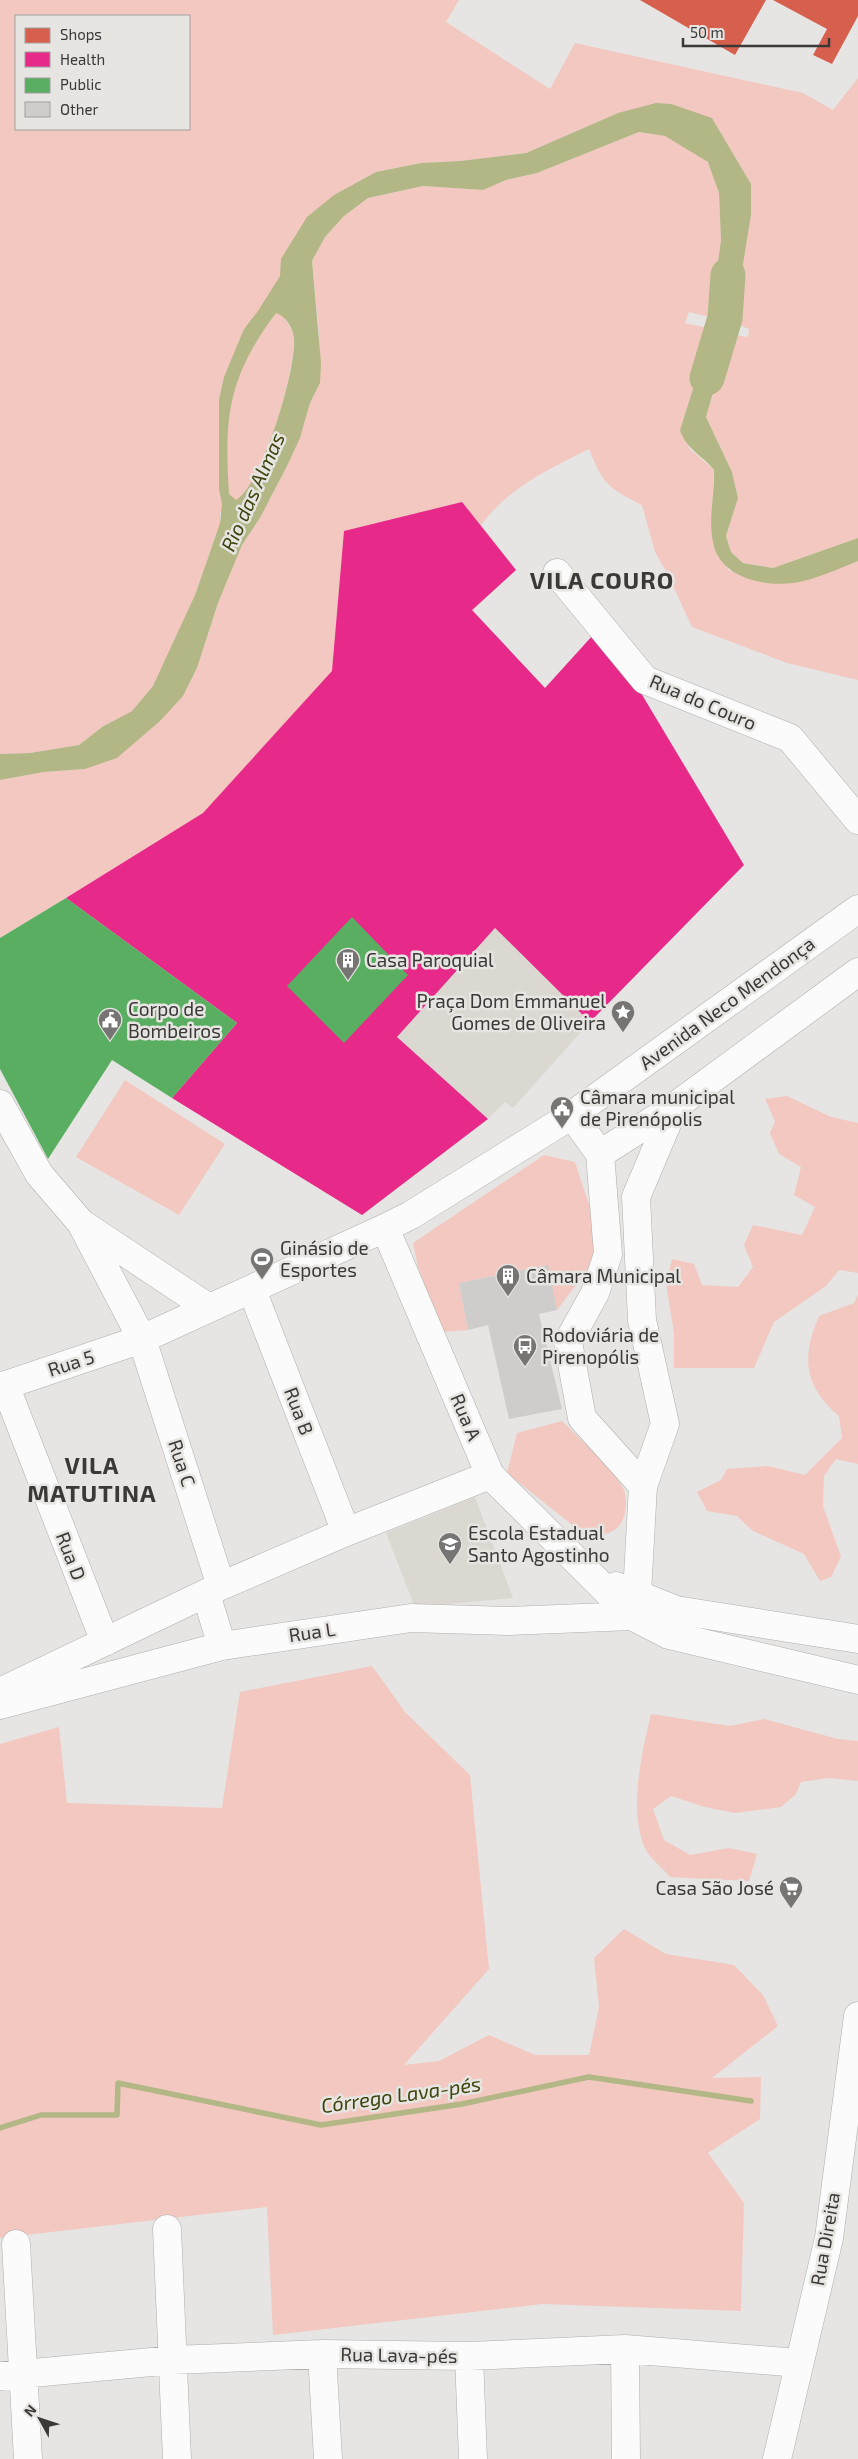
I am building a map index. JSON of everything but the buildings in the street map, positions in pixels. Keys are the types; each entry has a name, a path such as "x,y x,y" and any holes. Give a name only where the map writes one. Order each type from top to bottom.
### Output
{"street":[{"name":"Rua do Couro","path":"557,573 645,680 790,738 858,820"},
{"name":"Avenida Neco Mendonça","path":"384,1228 411,1215 572,1115 858,910"},
{"path":"600,1154 674,1107 858,972"},
{"path":"0,1104 38,1174 81,1223 210,1308"},
{"path":"634,1605 643,1486 665,1424 642,1320 636,1197 674,1107"},
{"path":"572,1115 600,1154 608,1254 595,1293 568,1342 582,1418 643,1486"},
{"name":"Rua C","path":"81,1223 142,1339 214,1590 222,1646"},
{"name":"Rua 5","path":"2,1386 142,1339 384,1228"},
{"name":"Rua A","path":"384,1228 490,1474 591,1576 634,1605"},
{"name":"Rua B","path":"252,1290 346,1532"},
{"name":"Rua D","path":"2,1386 105,1642"},
{"path":"0,1692 214,1590 346,1532 490,1474"},
{"path":"634,1605 858,1639"},
{"path":"634,1605 669,1635 858,1680"},
{"name":"Rua L","path":"0,1705 222,1646 411,1618 508,1621 634,1605"},
{"name":"Rua Direita","path":"777,2459 829,2238 858,2016"},
{"path":"167,2229 177,2459"},
{"path":"16,2244 12,2375 28,2459"},
{"path":"625,2349 626,2459"},
{"name":"Rua Lava-pés","path":"12,2375 173,2360 322,2354 469,2356 625,2349 799,2363"},
{"path":"322,2354 328,2459"},
{"path":"469,2356 473,2459"}],"shaded area":[{"path":"0,0 459,0 446,22 550,89 575,43 803,93 833,110 858,78 858,538 773,568 743,563 731,552 726,536 738,498 732,472 706,417 730,334 748,337 749,329 733,323 751,215 751,184 712,118 618,113 526,153 460,161 421,163 376,172 334,195 283,316 291,328 294,343 289,378 269,444 253,481 244,494 220,513 220,523 195,595 153,686 132,711 102,727 79,745 30,753 0,754"},
{"path":"639,132 665,136 708,162 719,193 721,240 712,306 713,318 689,312 685,323 712,329 680,430 690,449 714,470 712,515 729,571 818,575 858,561 858,680 787,663 692,627 655,552 642,505 621,494 608,484 598,470 589,449 558,464 530,481 504,500 492,512 481,525 516,570 472,611 545,688 469,897 302,1027 446,1151 362,1215 172,1098 237,1022 66,898 0,938 0,780 44,772 85,769 183,696 197,668 218,603 242,545 261,516 287,466 300,438 310,403 320,383 319,334 312,261 325,237 344,216 368,198 423,186 483,190 506,180 537,173"},
{"path":"495,928 590,1022 513,1108 505,1102 488,1119 397,1037"},
{"path":"125,1080 225,1144 179,1215 76,1157"},
{"path":"787,1096 831,1117 858,1123 858,1273 839,1270 826,1286 774,1322 754,1368 674,1368 674,1333 666,1284 672,1259 694,1264 702,1285 738,1287 753,1267 744,1245 753,1225 802,1235 815,1207 794,1195 801,1167 779,1154 770,1133 775,1121 765,1099"},
{"path":"544,1155 575,1162 601,1241 589,1268 557,1310 547,1265 459,1283 468,1330 441,1332 418,1267 413,1243"},
{"path":"858,1295 858,1464 836,1459 824,1476 823,1506 841,1557 831,1577 820,1581 804,1554 753,1531 737,1516 707,1511 697,1492 721,1480 727,1469 768,1466 805,1475 842,1438 839,1416 827,1405 813,1382 808,1358 813,1331 819,1316 854,1303"},
{"path":"562,1421 605,1464 624,1490 626,1504 623,1519 618,1527 609,1533 596,1535 581,1532 507,1473 517,1433"},
{"name":"Escola Estadual Santo Agostinho","path":"475,1497 513,1598 415,1607 386,1533"},
{"path":"372,1666 405,1712 470,1775 489,1969 404,2065 439,2061 489,2035 535,2055 589,2055 599,2007 594,1958 624,1929 666,1954 734,1965 763,1995 778,2026 712,2078 761,2077 760,2119 708,2153 744,2203 741,2311 542,2304 273,2335 267,2207 0,2238 0,1744 59,1727 67,1803 222,1808 240,1692"},
{"path":"651,1714 730,1726 764,1719 838,1739 858,1741 858,1781 828,1778 801,1782 796,1794 781,1807 735,1813 705,1807 671,1796 653,1809 664,1840 690,1855 729,1848 757,1854 749,1881 670,1877 647,1852 640,1833 638,1817 638,1781"}],"water":[{"path":"656,103 671,104 712,118 751,184 751,215 733,326 713,318 712,306 721,240 719,193 708,162 665,136 639,132 537,173 506,180 483,190 423,186 368,198 344,216 325,237 312,261 321,363 320,383 310,403 300,438 287,466 261,516 242,545 218,603 197,668 183,696 160,721 117,758 85,769 44,772 0,780 0,754 30,753 79,745 102,727 132,711 153,686 195,595 220,523 222,504 219,489 219,400 224,377 244,329 280,276 281,259 307,217 334,195 376,172 421,163 460,161 526,153 618,113","holes":["276,313 289,323 294,340 289,376 276,426 266,451 246,490 236,500 229,494 227,442 233,398 248,357"]},
{"path":"712,329 730,334 706,417 732,472 738,498 726,536 731,552 743,563 773,568 858,538 858,561 808,580 781,584 756,581 744,577 724,564 717,554 713,542 711,524 714,470 690,447 680,430"}],"waterway":[{"name":"Rio das Almas","path":"707,378 725,318 728,275"},
{"name":"Córrego Lava-pés","path":"0,2128 41,2115 117,2115 118,2083 321,2125 462,2104 589,2077 751,2101"}],"place":[{"name":"Casa Paroquial","path":"348,981"},
{"name":"Praça Dom Emmanuel Gomes de Oliveira","path":"623,1033"},
{"name":"Corpo de Bombeiros","path":"110,1041"},
{"name":"Câmara municipal de Pirenópolis","path":"562,1129"},
{"name":"Ginásio de Esportes","path":"262,1280"},
{"name":"Câmara Municipal","path":"508,1297"},
{"name":"Rodoviária de Pirenopólis","path":"525,1367"},
{"name":"Escola Estadual Santo Agostinho","path":"450,1565"},
{"name":"Casa São José","path":"791,1909"}],"district":[{"name":"VILA COURO","path":"602,581"},
{"name":"VILA MATUTINA","path":"92,1480"}]}
